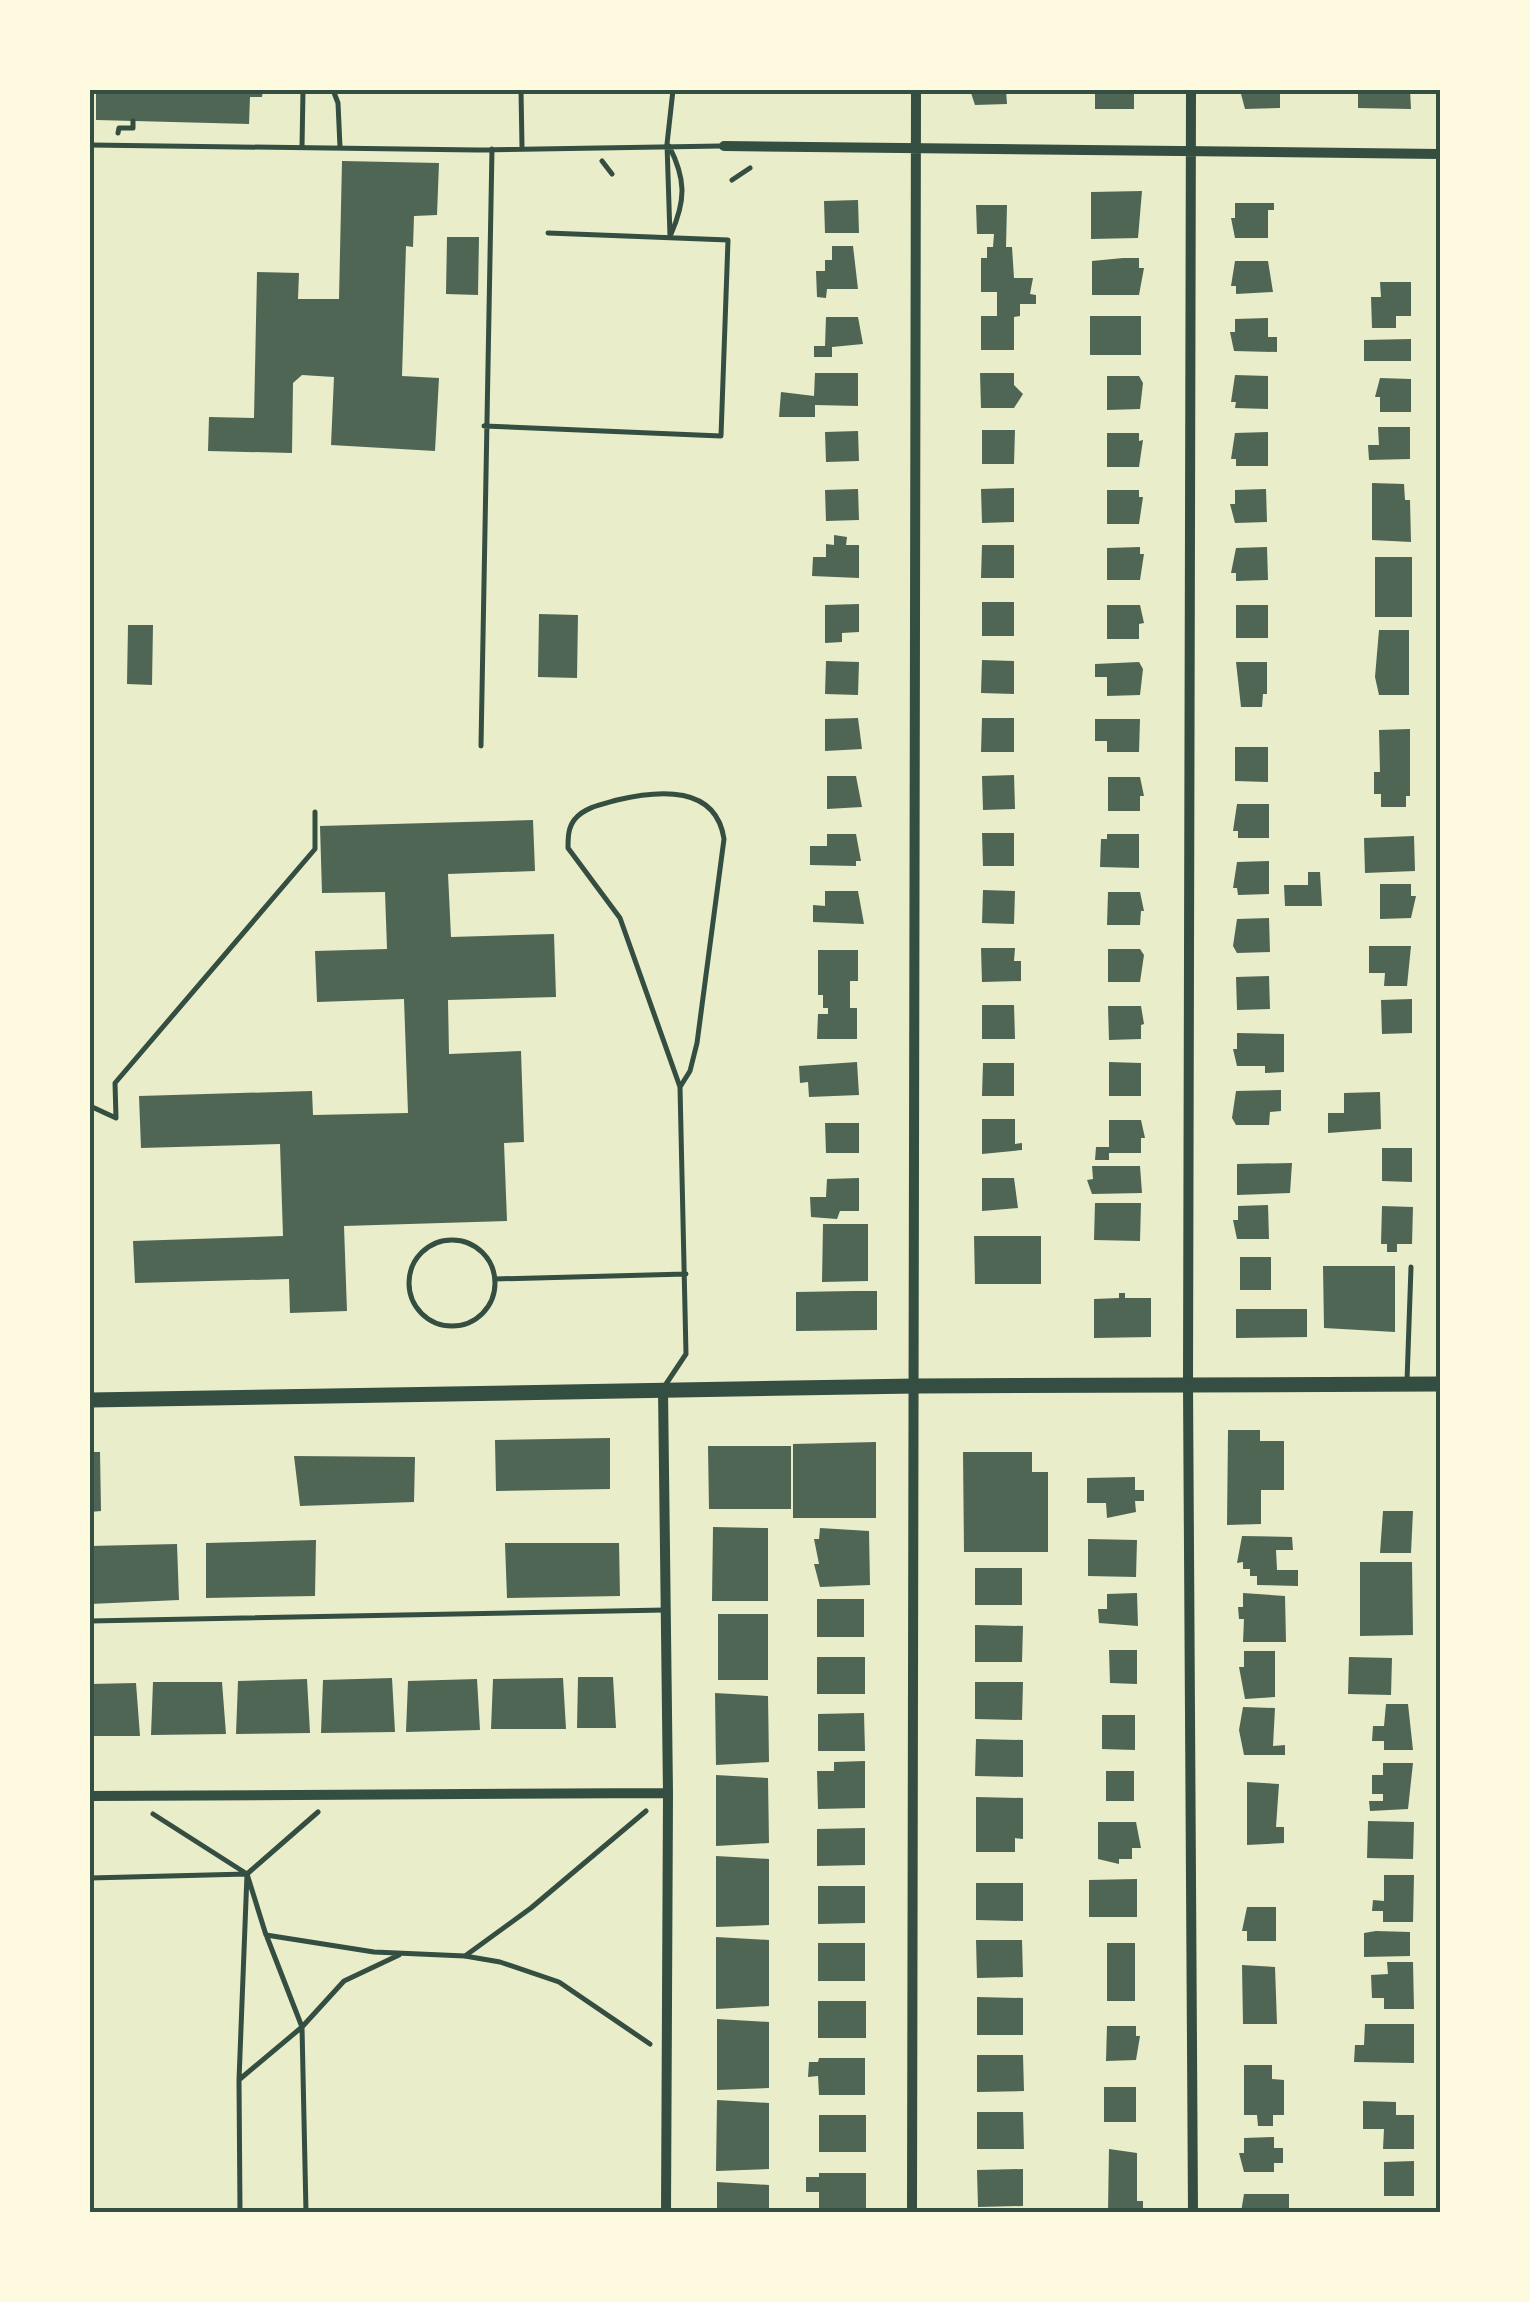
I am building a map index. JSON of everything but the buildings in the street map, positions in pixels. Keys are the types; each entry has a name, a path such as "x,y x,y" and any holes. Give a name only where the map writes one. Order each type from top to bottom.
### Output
{"main road":[{"path":"90,1400 916,1386 1440,1384"}],"street":[{"path":"912,2212 916,90"},
{"path":"1192,90 1188,1384 1193,2212"},
{"path":"724,146 1440,154"},
{"path":"663,1389 668,1793 666,2212"},
{"path":"90,1796 668,1793"}],"lane":[{"path":"302,147 303,90"},
{"path":"333,90 340,147"},
{"path":"521,90 522,147"},
{"path":"670,237 667,144 674,90"},
{"path":"667,144 683,173 683,207 670,237"},
{"path":"90,145 724,146"},
{"path":"481,746 492,148"},
{"path":"484,426 721,436 728,240 548,232"},
{"path":"663,1389 686,1354 680,1087 620,918 568,848 572,821 585,810 644,794 692,796 705,802 722,820 724,839 696,1043 690,1071 680,1087"},
{"path":"456,1240 482,1252 495,1278 494,1293 480,1316 454,1327 440,1326 418,1310 408,1284 416,1257 428,1247 456,1240"},
{"path":"1407,1384 1411,1268"},
{"path":"495,1278 686,1274"},
{"path":"90,1621 666,1610"}],"path":[{"path":"118,132 119,128 133,128 137,121 140,131"},
{"path":"732,180 750,168"},
{"path":"90,1106 116,1118 114,1083 315,850 315,812"},
{"path":"465,1956 531,1908 668,1793"},
{"path":"90,1878 247,1874 338,1794"},
{"path":"125,1796 247,1874 302,2027 306,2212"},
{"path":"240,2212 238,2080 247,1874"},
{"path":"266,1935 402,1954 465,1956 558,1982 667,2055"},
{"path":"238,2080 302,2027 344,1981 402,1954"}]}
